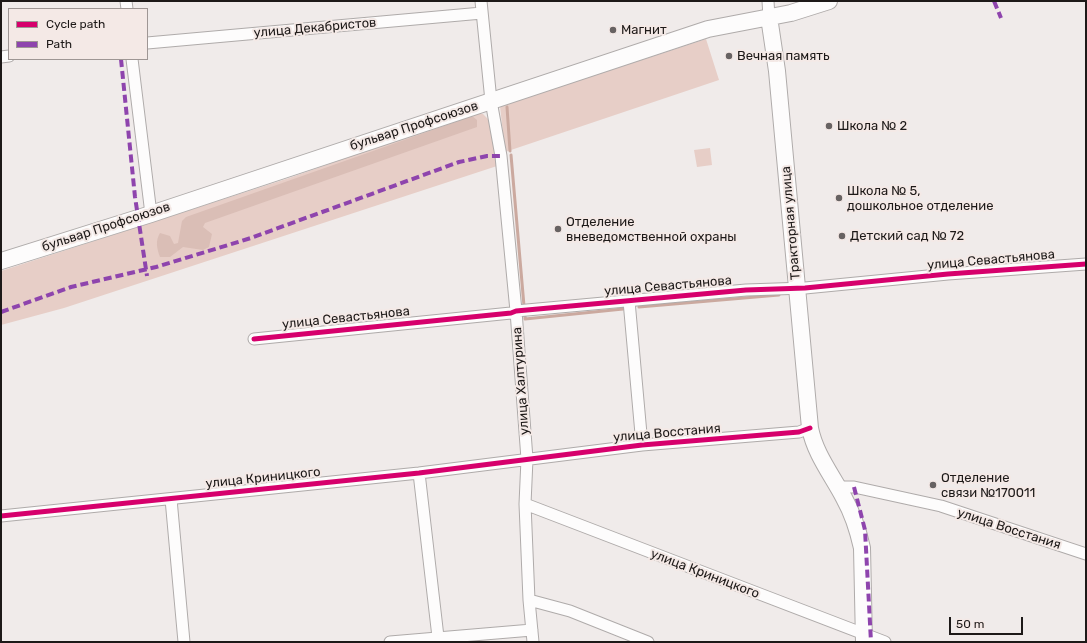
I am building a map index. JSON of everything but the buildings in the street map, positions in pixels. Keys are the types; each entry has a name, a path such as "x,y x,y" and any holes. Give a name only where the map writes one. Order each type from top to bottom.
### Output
{"main road":[{"name":"бульвар Профсоюзов","path":"1,261 151,214 708,29 791,13 829,1"},
{"name":"Тракторная улица","path":"769,17 777,71 810,428 812,437 820,455 853,516 862,548 864,638"}],"street":[{"name":"улица Халтурина","path":"481,1 491,100 501,156 516,310 527,459 525,504 529,600 533,642"},
{"name":"Тракторная улица","path":"768,1 769,17"},
{"name":"улица Декабристов","path":"148,43 482,13"},
{"path":"132,60 151,214"},
{"name":"улица Севастьянова","path":"254,339 510,313 516,310 746,290 797,289 1086,264"},
{"path":"629,301 642,445"},
{"name":"улица Восстания","path":"527,459 642,445 792,433 810,428"},
{"name":"улица Криницкого","path":"1,516 419,473 527,459"},
{"path":"419,473 438,637"},
{"name":"улица Восстания","path":"838,487 854,486 941,506 1086,554"},
{"path":"171,499 184,642"},
{"name":"улица Криницкого","path":"525,504 864,638 885,642"},
{"path":"529,600 570,611 648,642"},
{"path":"390,642 532,630"}],"shaded area":[{"path":"706,39 719,80 505,152 500,106"},
{"path":"475,113 483,114 490,121 497,166 64,308 1,325 1,271 289,178"},
{"path":"472,116 477,120 477,127 205,223 203,227 212,234 209,247 203,250 183,247 170,257 160,257 157,239 160,233 170,236 174,244 178,243 182,221 186,217"},
{"path":"710,148 712,165 697,167 694,150"}],"waterway":[{"path":"507,107 510,151"},
{"path":"511,155 524,306"},
{"path":"639,307 779,295"},
{"path":"525,315 525,319 623,309"}],"marked path":[{"path":"994,1 1001,18"},
{"path":"121,60 135,197 147,276"},
{"path":"1,312 71,287 156,267 251,238 459,162 487,156 501,156"},
{"path":"854,487 865,530 871,642"}],"cycle path":[{"path":"254,339 511,313 516,311 746,290 805,288 948,274 1086,264"},
{"path":"1,516 419,473 642,445 799,432 810,428"}],"place":[{"name":"Магнит","path":"613,30"},
{"name":"Вечная память","path":"729,56"},
{"name":"Школа № 2","path":"829,126"},
{"name":"Школа № 5, дошкольное отделение","path":"839,198"},
{"name":"Отделение вневедомственной охраны","path":"558,229"},
{"name":"Детский сад № 72","path":"842,236"},
{"name":"Отделение связи №170011","path":"933,485"}]}
